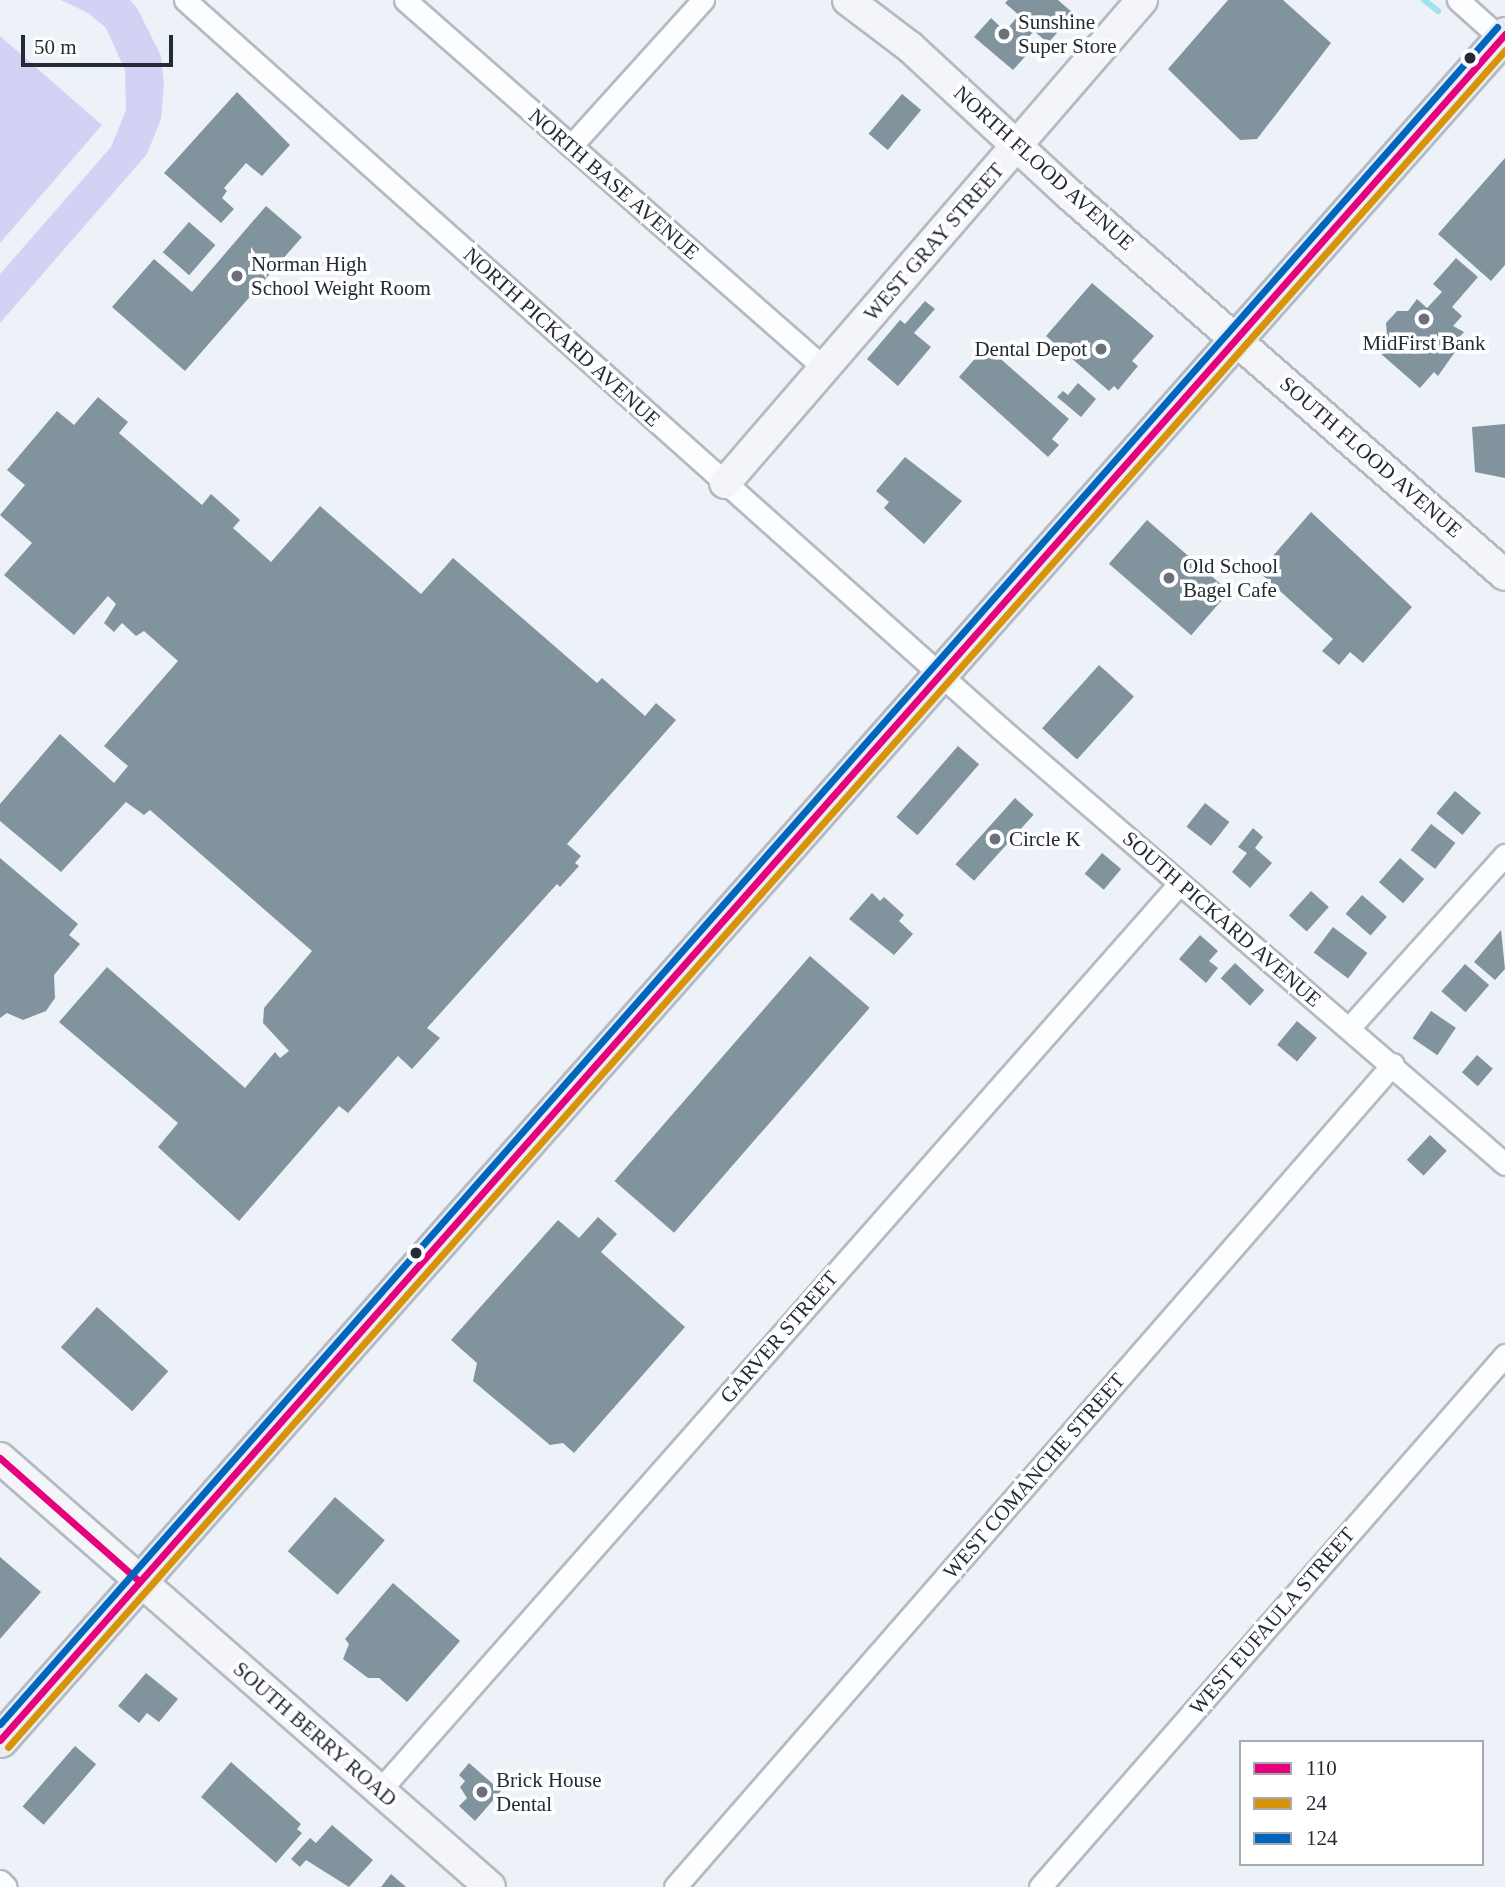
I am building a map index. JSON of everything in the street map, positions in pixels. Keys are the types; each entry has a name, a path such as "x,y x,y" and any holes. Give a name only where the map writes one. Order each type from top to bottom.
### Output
{"main road":[{"path":"0,1740 1504,38"}],"street":[{"name":"NORTH PICKARD AVENUE","path":"185,0 941,674"},
{"name":"NORTH BASE AVENUE","path":"405,0 824,368"},
{"path":"571,146 703,0"},
{"name":"NORTH FLOOD AVENUE","path":"848,0 910,47 1018,146 1238,339"},
{"name":"WEST GRAY STREET","path":"725,483 1142,0"},
{"path":"1458,0 1504,38"},
{"name":"SOUTH FLOOD AVENUE","path":"1238,339 1505,575"},
{"name":"SOUTH PICKARD AVENUE","path":"941,674 1179,884 1393,1065 1505,1164"},
{"path":"1349,1028 1505,855"},
{"name":"GARVER STREET","path":"380,1790 1179,884"},
{"name":"WEST COMANCHE STREET","path":"675,1887 1393,1065"},
{"name":"WEST EUFAULA STREET","path":"1040,1887 1505,1355"},
{"name":"SOUTH BERRY ROAD","path":"0,1458 490,1887"},
{"path":"0,1881 6,1887"}],"shaded area":[{"path":"61,0 130,0 137,8 161,56 164,84 161,119 147,154 0,323 0,274 111,147 126,110 125,70 106,28 88,13"},
{"path":"0,36 102,125 0,243"}],"building":[{"name":"Sunshine Super Store","path":"1008,0 1058,0 1074,14 1048,43 1034,31 1023,43 1031,50 1013,70 974,37 991,18 1005,31 1019,15 1005,3"},
{"path":"1228,0 1283,0 1331,43 1257,139 1240,140 1168,69"},
{"path":"237,92 290,145 262,176 246,163 224,188 227,191 222,198 234,209 221,223 164,173"},
{"path":"902,94 921,110 888,150 869,134"},
{"path":"1505,158 1505,265 1491,281 1438,234"},
{"name":"Norman High School Weight Room","path":"266,206 302,237 185,371 112,307 154,259 192,292"},
{"path":"189,222 215,245 189,275 163,252"},
{"name":"MidFirst Bank","path":"1456,258 1478,277 1452,307 1462,316 1453,326 1464,332 1458,339 1462,342 1438,376 1434,372 1420,388 1372,346 1387,335 1386,323 1397,311 1408,311 1417,299 1427,308 1442,292 1433,284"},
{"name":"Dental Depot","path":"1092,283 1154,336 1132,361 1138,366 1118,390 1114,386 1109,391 1046,336"},
{"path":"925,301 935,309 914,333 931,347 898,386 867,359 900,320 905,324"},
{"path":"986,346 1069,419 1052,439 1059,445 1048,457 959,377"},
{"path":"1078,383 1096,399 1081,417 1057,397 1063,391 1068,395"},
{"path":"98,397 128,422 119,433 202,505 211,494 240,520 233,528 271,562 320,506 421,594 453,558 597,683 602,678 645,716 656,703 676,720 567,844 581,856 575,863 579,866 560,887 557,884 427,1028 440,1038 412,1069 398,1056 348,1113 339,1106 239,1221 158,1147 178,1123 59,1022 107,967 245,1088 275,1052 280,1058 289,1051 263,1023 264,1008 312,951 150,810 144,815 126,802 61,872 0,821 0,804 60,734 114,783 128,766 104,746 178,661 144,631 136,636 122,623 114,632 104,623 116,604 108,596 74,635 4,575 32,543 0,515 25,485 7,470 57,411 74,425"},
{"path":"1505,424 1505,478 1475,472 1472,427"},
{"path":"905,457 962,501 924,544 884,508 889,502 876,491"},
{"path":"1311,512 1412,607 1363,663 1350,652 1339,665 1322,651 1333,639 1259,572"},
{"name":"Old School Bagel Cafe","path":"1147,520 1229,592 1191,635 1109,564"},
{"path":"1099,665 1134,696 1077,760 1042,728"},
{"path":"958,746 979,764 917,835 896,817"},
{"path":"1455,791 1481,813 1462,835 1436,813"},
{"name":"Circle K","path":"1015,798 1034,815 974,881 955,864"},
{"path":"1205,803 1229,822 1211,846 1187,827"},
{"path":"1431,824 1455,843 1435,869 1411,850"},
{"path":"1253,828 1263,837 1255,848 1272,863 1250,888 1232,872 1247,853 1238,847"},
{"path":"1102,853 1121,869 1104,890 1085,874"},
{"path":"0,858 78,924 69,935 80,944 54,975 55,998 46,1011 23,1020 7,1013 0,1018"},
{"path":"1400,858 1424,879 1403,903 1379,882"},
{"path":"1311,891 1329,907 1307,932 1289,916"},
{"path":"872,893 880,901 884,897 904,915 899,921 913,934 894,955 849,919"},
{"path":"1362,895 1387,917 1371,936 1346,914"},
{"path":"1333,927 1367,953 1348,978 1314,953"},
{"path":"1501,930 1505,969 1495,980 1474,962"},
{"path":"1200,935 1218,951 1209,961 1218,968 1206,983 1179,959"},
{"path":"810,956 870,1008 674,1233 614,1181"},
{"path":"1235,963 1264,990 1250,1006 1221,978"},
{"path":"1465,964 1489,985 1466,1012 1441,991"},
{"path":"1431,1011 1456,1028 1437,1055 1413,1038"},
{"path":"1297,1021 1317,1038 1297,1061 1277,1045"},
{"path":"1477,1055 1493,1069 1478,1086 1462,1072"},
{"path":"1430,1135 1447,1151 1424,1176 1407,1160"},
{"path":"598,1217 617,1234 601,1252 685,1327 574,1453 563,1443 550,1445 473,1381 477,1363 451,1340 558,1220 579,1238"},
{"path":"97,1307 168,1371 132,1411 61,1347"},
{"path":"335,1497 385,1540 338,1595 288,1551"},
{"path":"0,1557 41,1592 0,1639"},
{"path":"393,1583 460,1641 407,1702 379,1678 368,1678 343,1659 349,1644 345,1639"},
{"path":"146,1673 178,1699 159,1722 147,1713 139,1723 118,1706"},
{"path":"75,1746 96,1764 44,1825 23,1806"},
{"path":"231,1762 301,1824 297,1829 302,1833 276,1863 201,1797"},
{"name":"Brick House Dental","path":"469,1763 501,1791 475,1821 459,1806 467,1798 460,1787 465,1781 459,1775"},
{"path":"332,1825 373,1860 349,1887 306,1860 300,1867 291,1859 310,1838 316,1843"},
{"path":"391,1874 406,1887 381,1887"}],"waterway":[{"path":"1424,0 1438,11"}],"transit line":[{"name":"124","path":"0,1724 1497,27"},
{"name":"110","path":"0,1740 1505,34"},
{"name":"24","path":"8,1747 1505,50"},
{"name":"110","path":"0,1458 139,1581"}],"place":[{"name":"Sunshine Super Store","path":"1004,34"},
{"name":"Norman High School Weight Room","path":"237,276"},
{"name":"MidFirst Bank","path":"1424,319"},
{"name":"Dental Depot","path":"1101,349"},
{"name":"Old School Bagel Cafe","path":"1169,578"},
{"name":"Circle K","path":"995,839"},
{"name":"Brick House Dental","path":"482,1792"}]}
